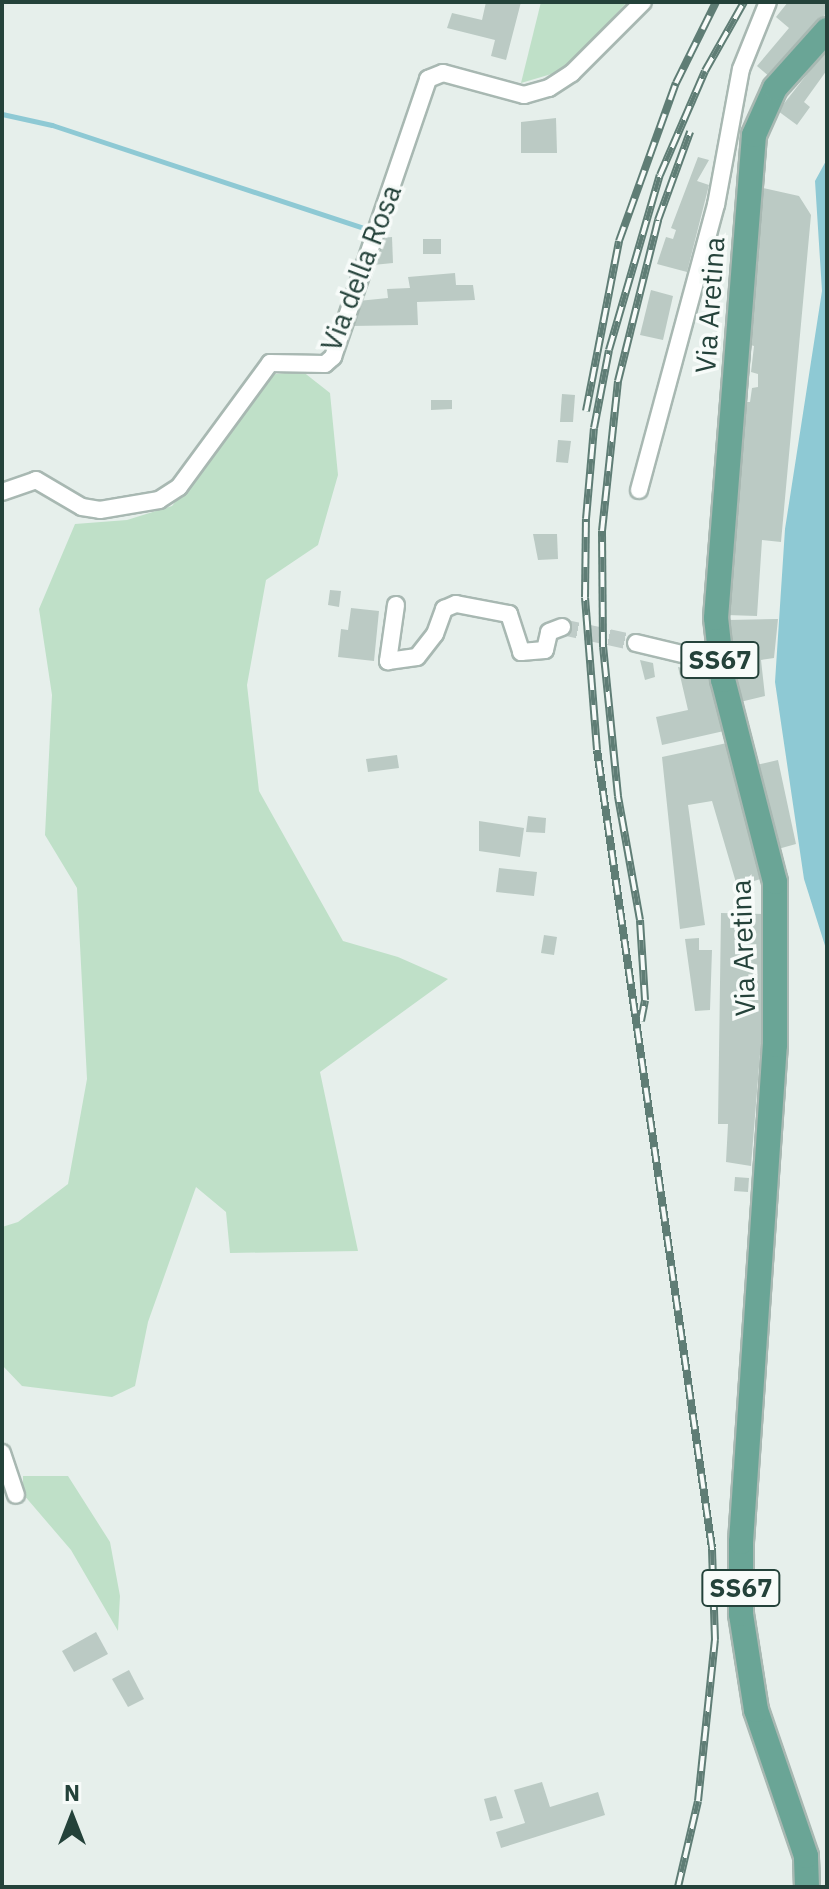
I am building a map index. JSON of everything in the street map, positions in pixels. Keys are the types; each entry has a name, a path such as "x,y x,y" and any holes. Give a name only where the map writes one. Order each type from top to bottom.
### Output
{"main road":[{"name":"Via Aretina","path":"807,1887 806,1856 756,1710 741,1614 741,1542 775,1045 775,882 720,663 716,618 749,163 762,110 775,88 827,30"}],"street":[{"name":"Via della Rosa","path":"2,492 36,480 82,507 100,510 159,500 179,487 270,363 325,364 333,357 428,79 443,73 524,95 549,88 572,73 643,2"},
{"path":"639,490 716,205 741,69 768,2"},
{"path":"396,605 388,661 417,657 435,634 444,609 456,604 509,614 521,652 545,650 549,632 562,627"},
{"path":"636,643 720,663"},
{"path":"2,1453 16,1495"}],"green space":[{"path":"541,2 627,2 565,70 521,83"},
{"path":"302,371 330,393 338,475 318,545 266,580 247,685 259,791 343,941 398,957 448,979 320,1072 358,1251 230,1253 226,1212 196,1187 148,1322 135,1386 112,1397 22,1386 2,1365 2,1227 18,1222 68,1184 87,1079 77,888 45,835 52,695 39,609 75,524 127,520 172,506 225,441 268,375"},
{"path":"23,1476 68,1476 110,1542 120,1596 118,1631 71,1550 23,1494"}],"water":[{"path":"827,159 827,952 804,879 775,682 785,529 822,291 815,181"}],"building":[{"path":"486,2 521,2 506,60 491,56 495,40 447,28 452,13 482,20"},
{"path":"788,2 827,2 827,12 771,78 757,66 789,28 776,17"},
{"path":"827,49 827,70 804,102 810,107 797,125 778,111"},
{"path":"556,118 557,153 521,153 521,122"},
{"path":"698,157 709,160 697,181 709,185 687,272 657,264 666,237 673,239 676,230 671,228"},
{"path":"759,187 799,196 811,215 781,542 762,540 757,616 727,615 742,402 750,402 752,388 758,387 758,374 751,372 754,346 747,344"},
{"path":"392,237 393,263 373,265 380,238"},
{"path":"423,239 441,239 441,254 423,254"},
{"path":"455,273 456,285 473,285 475,300 417,302 418,325 350,326 358,301 388,298 387,289 410,288 408,277"},
{"path":"651,290 673,296 663,340 640,335"},
{"path":"562,394 575,395 573,422 560,422"},
{"path":"431,400 452,400 452,409 431,410"},
{"path":"558,440 571,441 568,463 556,462"},
{"path":"533,534 557,534 558,559 538,560"},
{"path":"330,590 341,591 339,607 328,605"},
{"path":"351,608 379,611 374,661 338,657 341,629 348,630"},
{"path":"778,619 774,658 761,660 765,696 740,702 729,620"},
{"path":"640,660 653,663 655,677 645,680"},
{"path":"678,667 711,674 724,731 662,745 656,717 688,710"},
{"path":"727,743 764,878 737,886 712,801 688,805 705,925 680,929 662,757"},
{"path":"397,755 399,768 368,772 366,759"},
{"path":"778,760 796,844 778,849 756,765"},
{"path":"528,816 546,818 545,833 526,832"},
{"path":"479,821 524,828 520,857 479,851"},
{"path":"499,868 537,872 534,896 496,892"},
{"path":"721,913 765,914 763,1017 751,1166 726,1162 728,1124 718,1124"},
{"path":"544,935 557,937 554,955 541,953"},
{"path":"699,938 699,950 712,950 710,1010 695,1011 685,939"},
{"path":"735,1177 749,1178 748,1192 734,1191"},
{"path":"96,1632 108,1654 74,1672 62,1651"},
{"path":"129,1670 144,1699 128,1707 112,1679"},
{"path":"542,1782 550,1807 598,1792 605,1815 501,1848 496,1832 525,1823 514,1790"},
{"path":"496,1796 503,1818 490,1821 484,1799"}],"waterway":[{"path":"2,114 52,125 367,229"}],"tunnel":[{"path":"562,627 636,643"}],"railway":[{"path":"586,411 619,241 676,83 716,2"},
{"path":"678,1887 698,1801 715,1640 712,1548 597,750 585,597 586,519 594,428 609,350 660,175 705,71 744,2"},
{"path":"641,1021 645,1000 640,920 618,796 603,647 602,531 618,381 658,220 690,132"}]}
